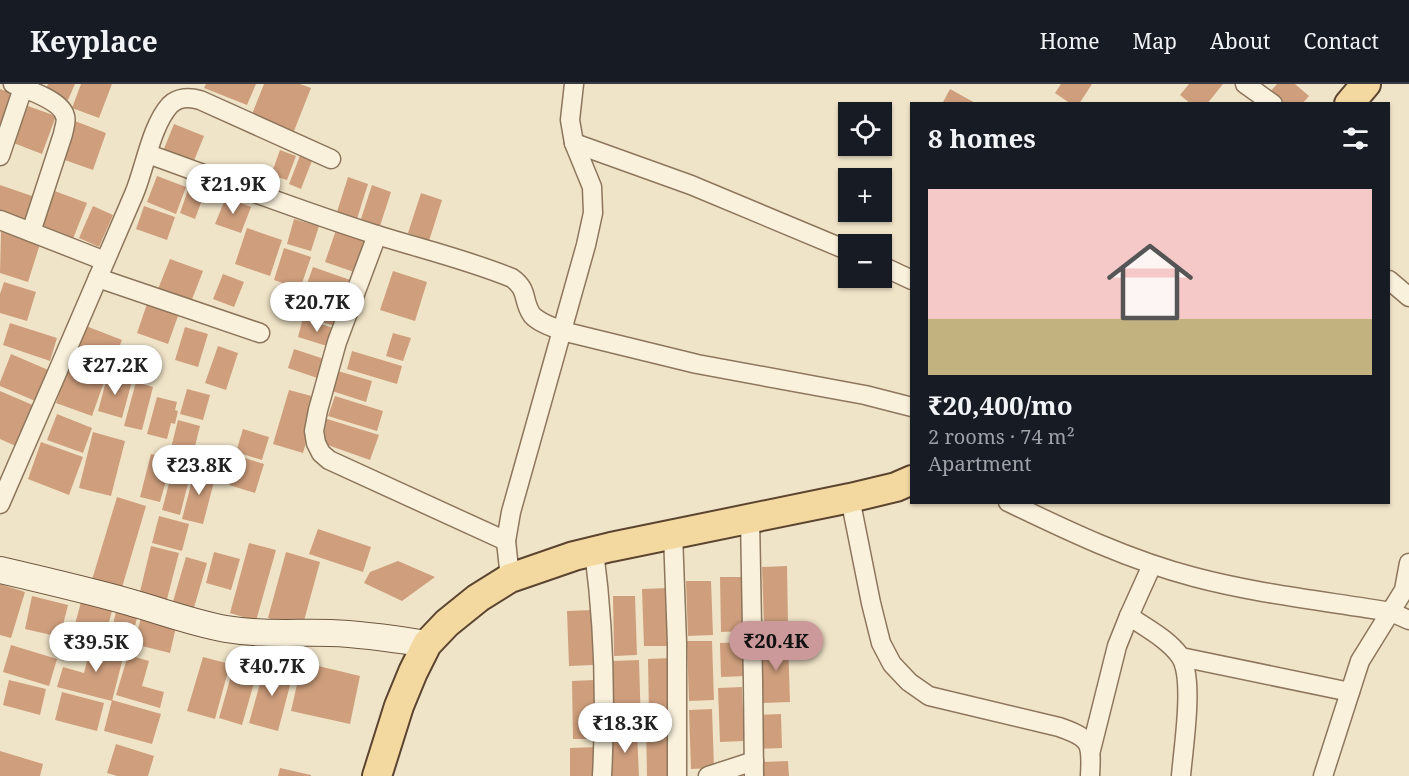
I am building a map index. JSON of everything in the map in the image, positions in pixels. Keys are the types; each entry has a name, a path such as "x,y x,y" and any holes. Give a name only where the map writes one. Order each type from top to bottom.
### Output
{"main road":[{"path":"1352,102 1366,84"},
{"path":"377,776 399,706 427,644 447,623 478,598 510,578 594,551 850,498 896,487 910,481"}],"street":[{"path":"510,578 507,541 511,512 586,245 592,213 592,187 574,143 570,120 574,84"},
{"path":"1245,84 1270,102"},
{"path":"0,156 18,86 62,108 66,118 63,134 31,232"},
{"path":"0,504 137,188 160,120 171,104 181,99 193,98 202,92 331,159"},
{"path":"574,143 691,185 838,246"},
{"path":"148,154 377,235 461,259 512,278 520,283 525,292 527,305 533,316 562,331 697,364 865,395 910,406"},
{"path":"0,220 31,232 102,270 260,333"},
{"path":"377,235 337,342 318,410 314,431 315,443 329,460 507,541"},
{"path":"892,271 910,279"},
{"path":"1390,281 1409,297"},
{"path":"850,498 881,643 892,664 909,682 929,696 1073,732 1084,739 1091,750"},
{"path":"1012,504 1099,544 1152,565 1193,577 1235,587 1391,612 1409,620"},
{"path":"708,776 754,769 750,518"},
{"path":"673,534 677,643 677,776"},
{"path":"594,551 601,602 604,666 605,726 602,776"},
{"path":"1323,776 1360,662 1404,590 1409,563"},
{"path":"1090,776 1091,750 1118,646 1152,565"},
{"path":"0,570 226,629 290,634 370,635 427,644"},
{"path":"1129,616 1165,640 1181,657 1188,689 1181,776"},
{"path":"1181,657 1350,692"}],"building":[{"path":"48,84 75,84 68,100 45,92"},
{"path":"81,84 112,84 99,118 72,108"},
{"path":"206,84 256,84 247,105 204,88"},
{"path":"264,84 300,84 311,88 294,131 252,114"},
{"path":"1061,84 1092,84 1080,102 1068,102 1055,93"},
{"path":"1189,84 1223,84 1209,102 1189,102 1180,95"},
{"path":"1277,84 1295,84 1309,96 1304,102 1278,102 1269,93"},
{"path":"0,89 12,93 0,125"},
{"path":"950,89 973,102 943,102"},
{"path":"25,105 56,116 42,154 11,142"},
{"path":"75,121 106,133 93,170 62,159"},
{"path":"174,124 204,136 191,168 161,156"},
{"path":"280,150 296,156 287,180 271,175"},
{"path":"301,153 313,158 301,189 289,184"},
{"path":"157,176 186,187 176,214 147,202"},
{"path":"348,177 368,184 356,222 336,215"},
{"path":"0,185 38,198 29,226 0,216"},
{"path":"372,185 391,192 379,229 360,222"},
{"path":"189,187 205,192 195,219 180,213"},
{"path":"52,190 87,203 71,244 36,230"},
{"path":"421,193 442,200 429,241 408,233"},
{"path":"226,197 251,207 241,233 215,224"},
{"path":"93,206 113,215 99,247 79,238"},
{"path":"144,206 175,217 167,240 136,229"},
{"path":"294,219 319,226 311,251 287,244"},
{"path":"247,228 282,240 270,276 235,264"},
{"path":"336,230 365,239 354,272 325,262"},
{"path":"1,231 40,244 28,282 0,273"},
{"path":"284,248 311,257 300,289 274,280"},
{"path":"170,259 203,271 191,302 158,289"},
{"path":"313,267 356,282 347,306 304,292"},
{"path":"393,271 427,282 415,321 380,310"},
{"path":"223,274 244,282 234,307 213,299"},
{"path":"4,282 36,292 27,321 0,313 0,294"},
{"path":"322,301 347,309 341,328 316,320"},
{"path":"147,304 178,316 168,344 137,333"},
{"path":"303,318 336,329 330,347 298,337"},
{"path":"10,323 57,338 50,361 3,345"},
{"path":"86,326 122,340 110,371 74,358"},
{"path":"185,327 208,334 198,367 175,360"},
{"path":"393,333 411,338 403,361 386,356"},
{"path":"218,346 238,353 226,390 205,383"},
{"path":"294,349 330,361 323,380 288,368"},
{"path":"352,351 402,366 397,384 347,369"},
{"path":"11,354 53,372 40,403 0,386"},
{"path":"68,368 104,382 92,416 56,403"},
{"path":"338,371 372,381 366,402 332,391"},
{"path":"108,374 132,381 122,418 98,411"},
{"path":"136,382 153,387 142,430 124,426"},
{"path":"187,389 210,395 203,420 180,414"},
{"path":"289,390 319,398 303,453 273,444"},
{"path":"0,391 35,406 18,447 0,439"},
{"path":"335,396 383,411 377,431 328,416"},
{"path":"157,397 177,402 175,410 178,411 175,424 171,423 167,439 147,434"},
{"path":"57,414 92,428 83,453 47,440"},
{"path":"324,418 379,435 370,460 319,442"},
{"path":"178,420 200,426 193,454 171,448"},
{"path":"243,429 269,437 262,460 236,452"},
{"path":"93,432 125,441 111,496 79,488"},
{"path":"41,442 83,457 69,495 28,479"},
{"path":"151,454 172,459 160,502 140,497"},
{"path":"238,456 264,464 255,493 229,485"},
{"path":"195,469 216,474 203,524 182,519"},
{"path":"172,472 190,476 180,515 162,510"},
{"path":"117,497 146,506 121,591 91,583"},
{"path":"159,516 189,524 182,551 152,543"},
{"path":"318,529 371,547 363,572 309,554"},
{"path":"249,543 276,550 256,621 230,613"},
{"path":"151,546 179,553 165,607 138,600"},
{"path":"214,552 240,559 231,590 206,583"},
{"path":"286,552 320,562 302,628 268,618"},
{"path":"186,557 207,563 193,611 172,605"},
{"path":"398,561 435,577 402,601 364,583 370,572"},
{"path":"787,566 788,625 764,626 762,567"},
{"path":"720,577 743,577 745,631 721,632"},
{"path":"686,581 711,581 713,635 688,636"},
{"path":"0,584 25,592 11,638 0,635"},
{"path":"668,588 670,646 644,646 642,589"},
{"path":"32,596 68,605 60,637 25,629"},
{"path":"613,596 635,596 637,655 614,656"},
{"path":"81,602 112,611 105,637 74,628"},
{"path":"592,610 593,665 569,666 567,611"},
{"path":"116,612 137,618 129,649 108,644"},
{"path":"141,618 176,627 170,653 134,644"},
{"path":"687,641 712,641 714,700 689,701"},
{"path":"788,641 790,702 763,703 761,642"},
{"path":"92,642 125,650 112,701 57,687 63,667 84,673"},
{"path":"744,642 746,676 721,677 720,643"},
{"path":"11,645 57,659 49,686 3,672"},
{"path":"128,655 149,661 142,686 164,692 160,708 116,695"},
{"path":"203,657 230,664 215,719 187,711"},
{"path":"671,658 672,716 649,716 648,659"},
{"path":"639,660 641,726 614,727 612,661"},
{"path":"235,662 258,669 242,725 219,718"},
{"path":"266,662 294,670 278,731 249,723"},
{"path":"302,662 360,676 350,724 291,711"},
{"path":"9,680 46,689 40,715 3,705"},
{"path":"595,680 597,739 573,739 572,681"},
{"path":"742,687 744,741 720,742 718,688"},
{"path":"62,692 104,703 97,731 55,720"},
{"path":"112,700 161,714 152,744 104,731"},
{"path":"712,709 714,768 691,769 689,710"},
{"path":"781,714 782,748 755,749 754,715"},
{"path":"667,722 669,776 647,776 646,723"},
{"path":"637,732 639,776 612,776 611,733"},
{"path":"116,744 154,756 148,776 117,776 107,773"},
{"path":"597,747 597,776 570,776 570,748"},
{"path":"0,751 43,764 40,776 0,776"},
{"path":"788,761 789,776 763,776 762,762"},
{"path":"280,768 311,775 311,776 278,776"}]}
